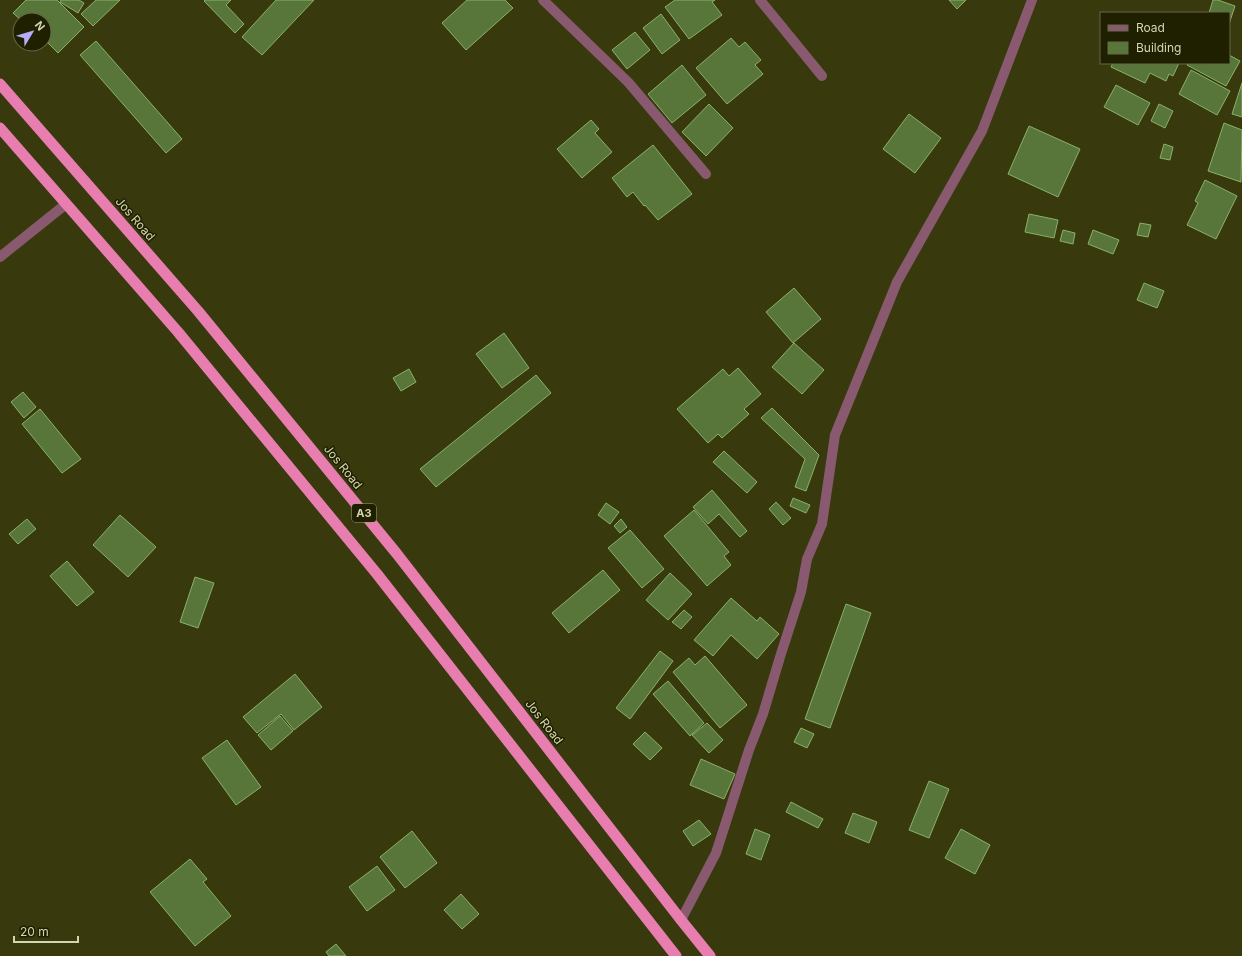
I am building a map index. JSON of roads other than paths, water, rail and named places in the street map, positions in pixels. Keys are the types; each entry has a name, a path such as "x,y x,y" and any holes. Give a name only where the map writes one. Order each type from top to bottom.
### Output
{"highway":[{"name":"Jos Road","path":"0,84 198,311 397,554 710,956"},
{"name":"A3","path":"0,128 178,332 377,574 676,956"}],"street":[{"path":"543,0 628,82 706,174"},
{"path":"760,0 822,76"},
{"path":"681,920 716,853 749,750 763,714 801,592 807,559 822,524 835,435 897,282 982,131 1032,0"},
{"path":"0,257 66,204"}]}
